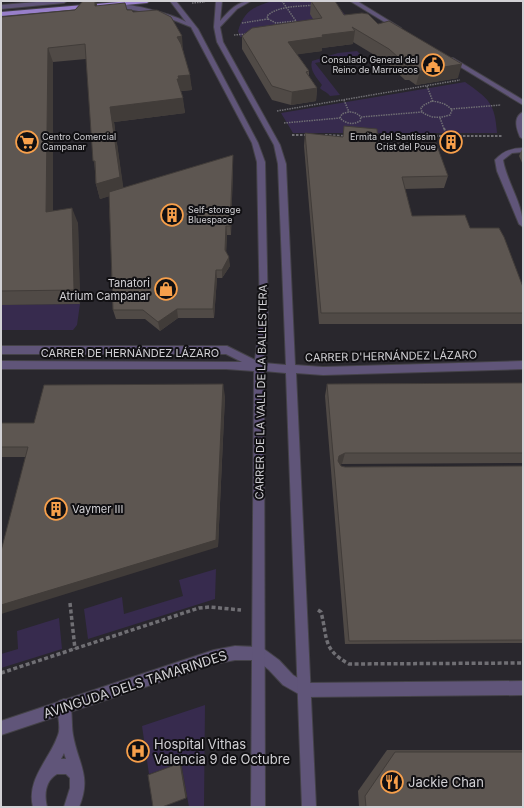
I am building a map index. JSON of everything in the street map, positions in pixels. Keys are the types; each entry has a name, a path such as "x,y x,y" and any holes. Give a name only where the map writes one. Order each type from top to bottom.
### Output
{"main road":[{"path":"1,14 147,1"}],"street":[{"path":"1,7 64,1"},
{"name":"CARRER DE LA VALL DE LA BALLESTERA","path":"173,1 195,29 255,144 261,162 264,318 259,367 258,807"},
{"path":"219,1 217,27 220,42 276,145 282,164 309,807"},
{"path":"217,27 235,8 248,1"},
{"path":"353,1 405,32"},
{"path":"98,5 155,11 179,19 195,29"},
{"path":"444,55 523,103"},
{"path":"523,114 519,120 519,128 523,137"},
{"path":"523,150 511,151 503,154 499,160 500,167 523,224"},
{"name":"CARRER D'HERNÁNDEZ LÁZARO","path":"1,350 227,350 259,367 328,371 523,365"},
{"name":"CARRER DE HERNÁNDEZ LÁZARO","path":"1,365 226,365 259,367"},
{"name":"AVINGUDA DELS TAMARINDES","path":"1,728 214,657 235,653 259,654"},
{"path":"259,654 274,665 288,680 304,690 523,688"},
{"path":"64,706 66,735 79,782 76,799 71,807"},
{"path":"40,807 37,794 43,778 66,735"},
{"path":"43,778 54,768 61,766 73,770 77,775"}],"path":[{"path":"282,1 301,29"},
{"path":"189,3 202,2"},
{"path":"268,19 267,16 272,12 287,8 315,5"},
{"path":"240,23 268,19 276,23 296,21"},
{"path":"233,35 249,33"},
{"path":"277,110 466,79"},
{"path":"427,86 433,102"},
{"path":"344,100 349,112"},
{"path":"422,112 421,108 424,103 433,102 444,103 451,109 501,105"},
{"path":"340,118 342,114 349,112 354,112 361,117 422,112 432,117 440,118 450,115 452,113 451,109"},
{"path":"284,123 340,118 345,122 354,123 360,121 361,117"},
{"path":"440,118 447,136"},
{"path":"354,123 356,129"},
{"path":"292,135 314,136"},
{"path":"322,136 351,136"},
{"path":"374,136 502,136"},
{"path":"70,603 75,649"},
{"path":"1,673 199,608 209,606 229,610 243,610"},
{"path":"321,612 327,645 333,655 349,664 523,663"}],"shaded area":[{"path":"272,1 333,1 351,21 348,23 240,37 238,31 246,14 260,5"},
{"path":"357,51 361,55 315,63 340,95 330,96 320,88 322,85 313,71 311,64 312,61 338,53"},
{"path":"465,82 480,93 489,103 495,115 497,133 293,133 281,113"},
{"path":"80,304 77,325 73,330 1,330 1,305"},
{"path":"216,569 215,599 88,639 84,609 122,597 124,614 183,596 179,580"},
{"path":"59,618 62,649 1,668 1,654 18,649 17,631"},
{"path":"205,705 204,807 189,807 181,763 149,774 142,726"}],"building":[{"path":"83,1 95,1 95,6 125,3 127,10 132,10 133,12 157,10 171,17 182,36 177,37 181,44 190,75 178,76 179,79 177,79 183,98 110,107 120,177 96,184 85,44 48,48 46,212 72,208 74,290 1,291 1,17 75,10"},
{"path":"311,1 335,1 344,15 362,13 368,14 378,24 389,21 462,64 420,71 412,66 408,66 389,49 352,27 355,31 322,35 323,37 288,42 309,71 306,72 317,88 292,92 272,86 242,36 252,28 322,18"},
{"path":"344,126 377,129 378,144 436,143 448,176 402,177 412,216 465,215 470,228 499,228 504,237 523,287 523,313 321,313 305,133 343,137"},
{"path":"233,155 230,226 226,226 225,250 229,257 222,270 216,270 213,309 177,309 158,322 143,310 113,310 109,192"},
{"path":"523,383 523,453 345,453 339,456 338,461 341,466 345,467 523,466 523,640 349,641 327,384"},
{"path":"223,384 216,540 1,605 1,551 28,447 1,447 1,423 34,423 44,385"},
{"path":"395,752 523,752 523,807 366,807 365,796"},
{"path":"180,763 186,798 162,807 153,807 148,775"}],"place":[{"name":"Consulado General del Reino de Marruecos","path":"433,65"},
{"name":"Centro Comercial Campanar","path":"27,142"},
{"name":"Ermita del Santíssim Crist del Poue","path":"451,142"},
{"name":"Self-storage Bluespace","path":"172,215"},
{"name":"Tanatori Atrium Campanar","path":"166,289"},
{"name":"Vaymer III","path":"56,509"},
{"name":"Hospital Vithas Valencia 9 de Octubre","path":"138,751"},
{"name":"Jackie Chan","path":"392,782"}]}
